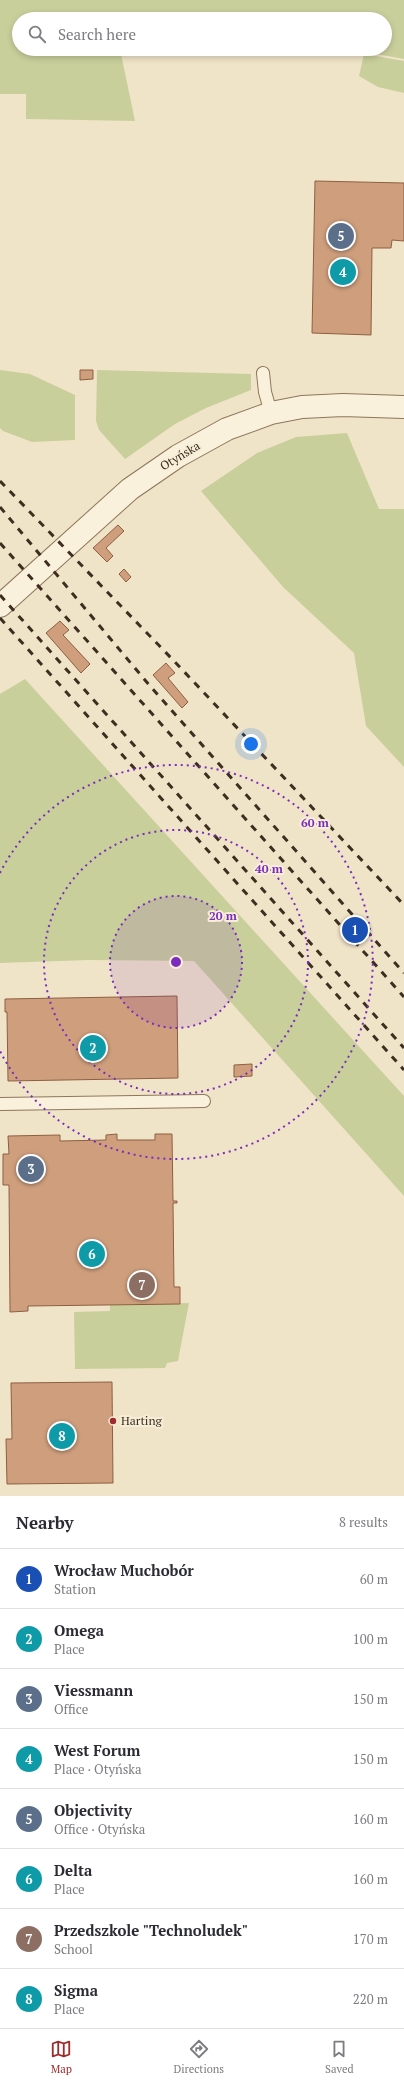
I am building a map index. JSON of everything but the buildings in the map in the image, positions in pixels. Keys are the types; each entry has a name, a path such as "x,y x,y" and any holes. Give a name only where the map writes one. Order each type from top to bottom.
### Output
{"street":[{"name":"Otyńska","path":"0,606 130,489 156,470 227,429 271,412 308,406 343,405 404,407"}],"lane":[{"path":"263,373 265,392 271,412"},
{"path":"0,1104 204,1101"}],"green space":[{"path":"0,0 404,0 404,59 388,56 392,56 392,12 12,12 12,56 121,56 135,121 26,119 26,94 0,94"},
{"path":"364,56 375,56 404,61 404,93 378,87 359,76"},
{"path":"0,370 30,374 75,395 75,440 32,442 3,431 0,428"},
{"path":"97,370 251,374 251,390 206,408 175,424 125,459 99,430 96,421"},
{"path":"347,433 379,509 404,509 404,767 366,726 354,653 283,587 201,491 257,453 296,437"},
{"path":"25,679 404,1096 404,1196 194,961 89,960 0,963 0,694"},
{"path":"189,1303 178,1361 167,1363 165,1368 75,1369 74,1312 110,1311 110,1305"}],"railway":[{"path":"0,481 175,662 404,905"},
{"path":"0,507 150,686 404,973"},
{"path":"0,543 404,997"},
{"path":"0,595 404,1048"},
{"path":"0,618 404,1070"}],"place":[{"name":"Objectivity","path":"341,236"},
{"name":"West Forum","path":"343,272"},
{"name":"Wrocław Muchobór","path":"355,930"},
{"name":"Omega","path":"93,1048"},
{"name":"Viessmann","path":"31,1169"},
{"name":"Delta","path":"92,1254"},
{"name":"Przedszkole \"Technoludek\"","path":"142,1285"},
{"name":"Harting","path":"113,1421"},
{"name":"Sigma","path":"62,1436"}]}
